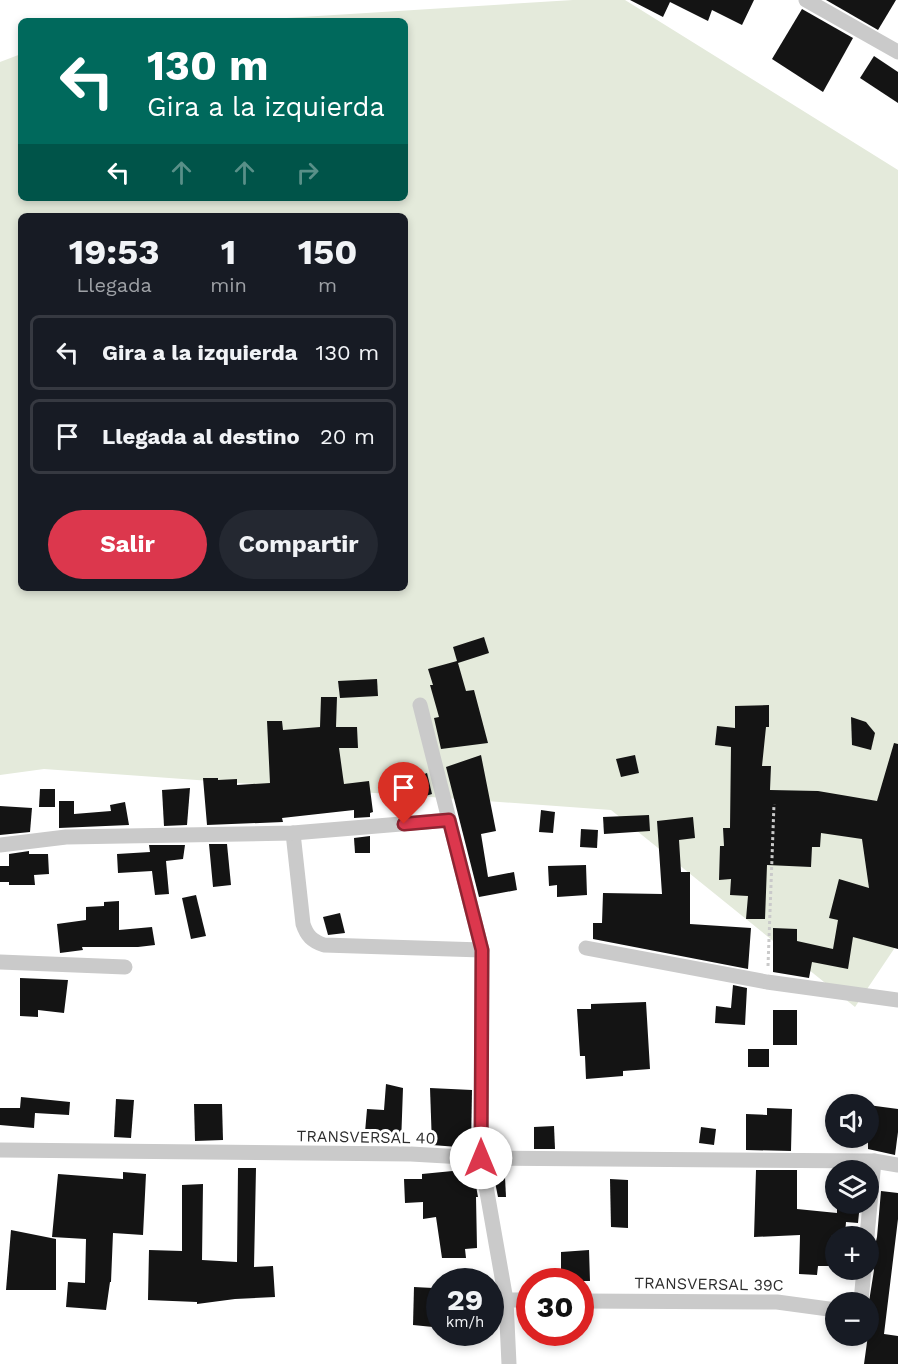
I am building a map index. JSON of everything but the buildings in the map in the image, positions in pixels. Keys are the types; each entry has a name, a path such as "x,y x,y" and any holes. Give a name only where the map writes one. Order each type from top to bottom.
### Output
{"street":[{"path":"806,0 898,52"},
{"path":"420,705 482,950 481,1158 506,1300 509,1364"},
{"path":"0,844 66,837 293,833 449,820"},
{"path":"293,833 303,924 306,933 313,941 324,945 482,950"},
{"path":"586,948 767,982 898,1000"},
{"path":"0,962 125,967"},
{"name":"TRANSVERSAL 40","path":"0,1150 411,1154 481,1158 825,1161"},
{"name":"TRANSVERSAL 40","path":"879,1162 898,1165"},
{"path":"506,1300 516,1300"},
{"name":"TRANSVERSAL 39C","path":"594,1301 777,1302 825,1309"}],"path":[{"path":"767,982 774,804"}],"green space":[{"path":"573,0 625,0 898,170 898,943 855,1007 611,810 44,769 0,775 0,62 18,55 18,201 408,201 408,18 284,18"}],"route":[{"path":"404,824 449,820 482,950 481,1158"}]}
